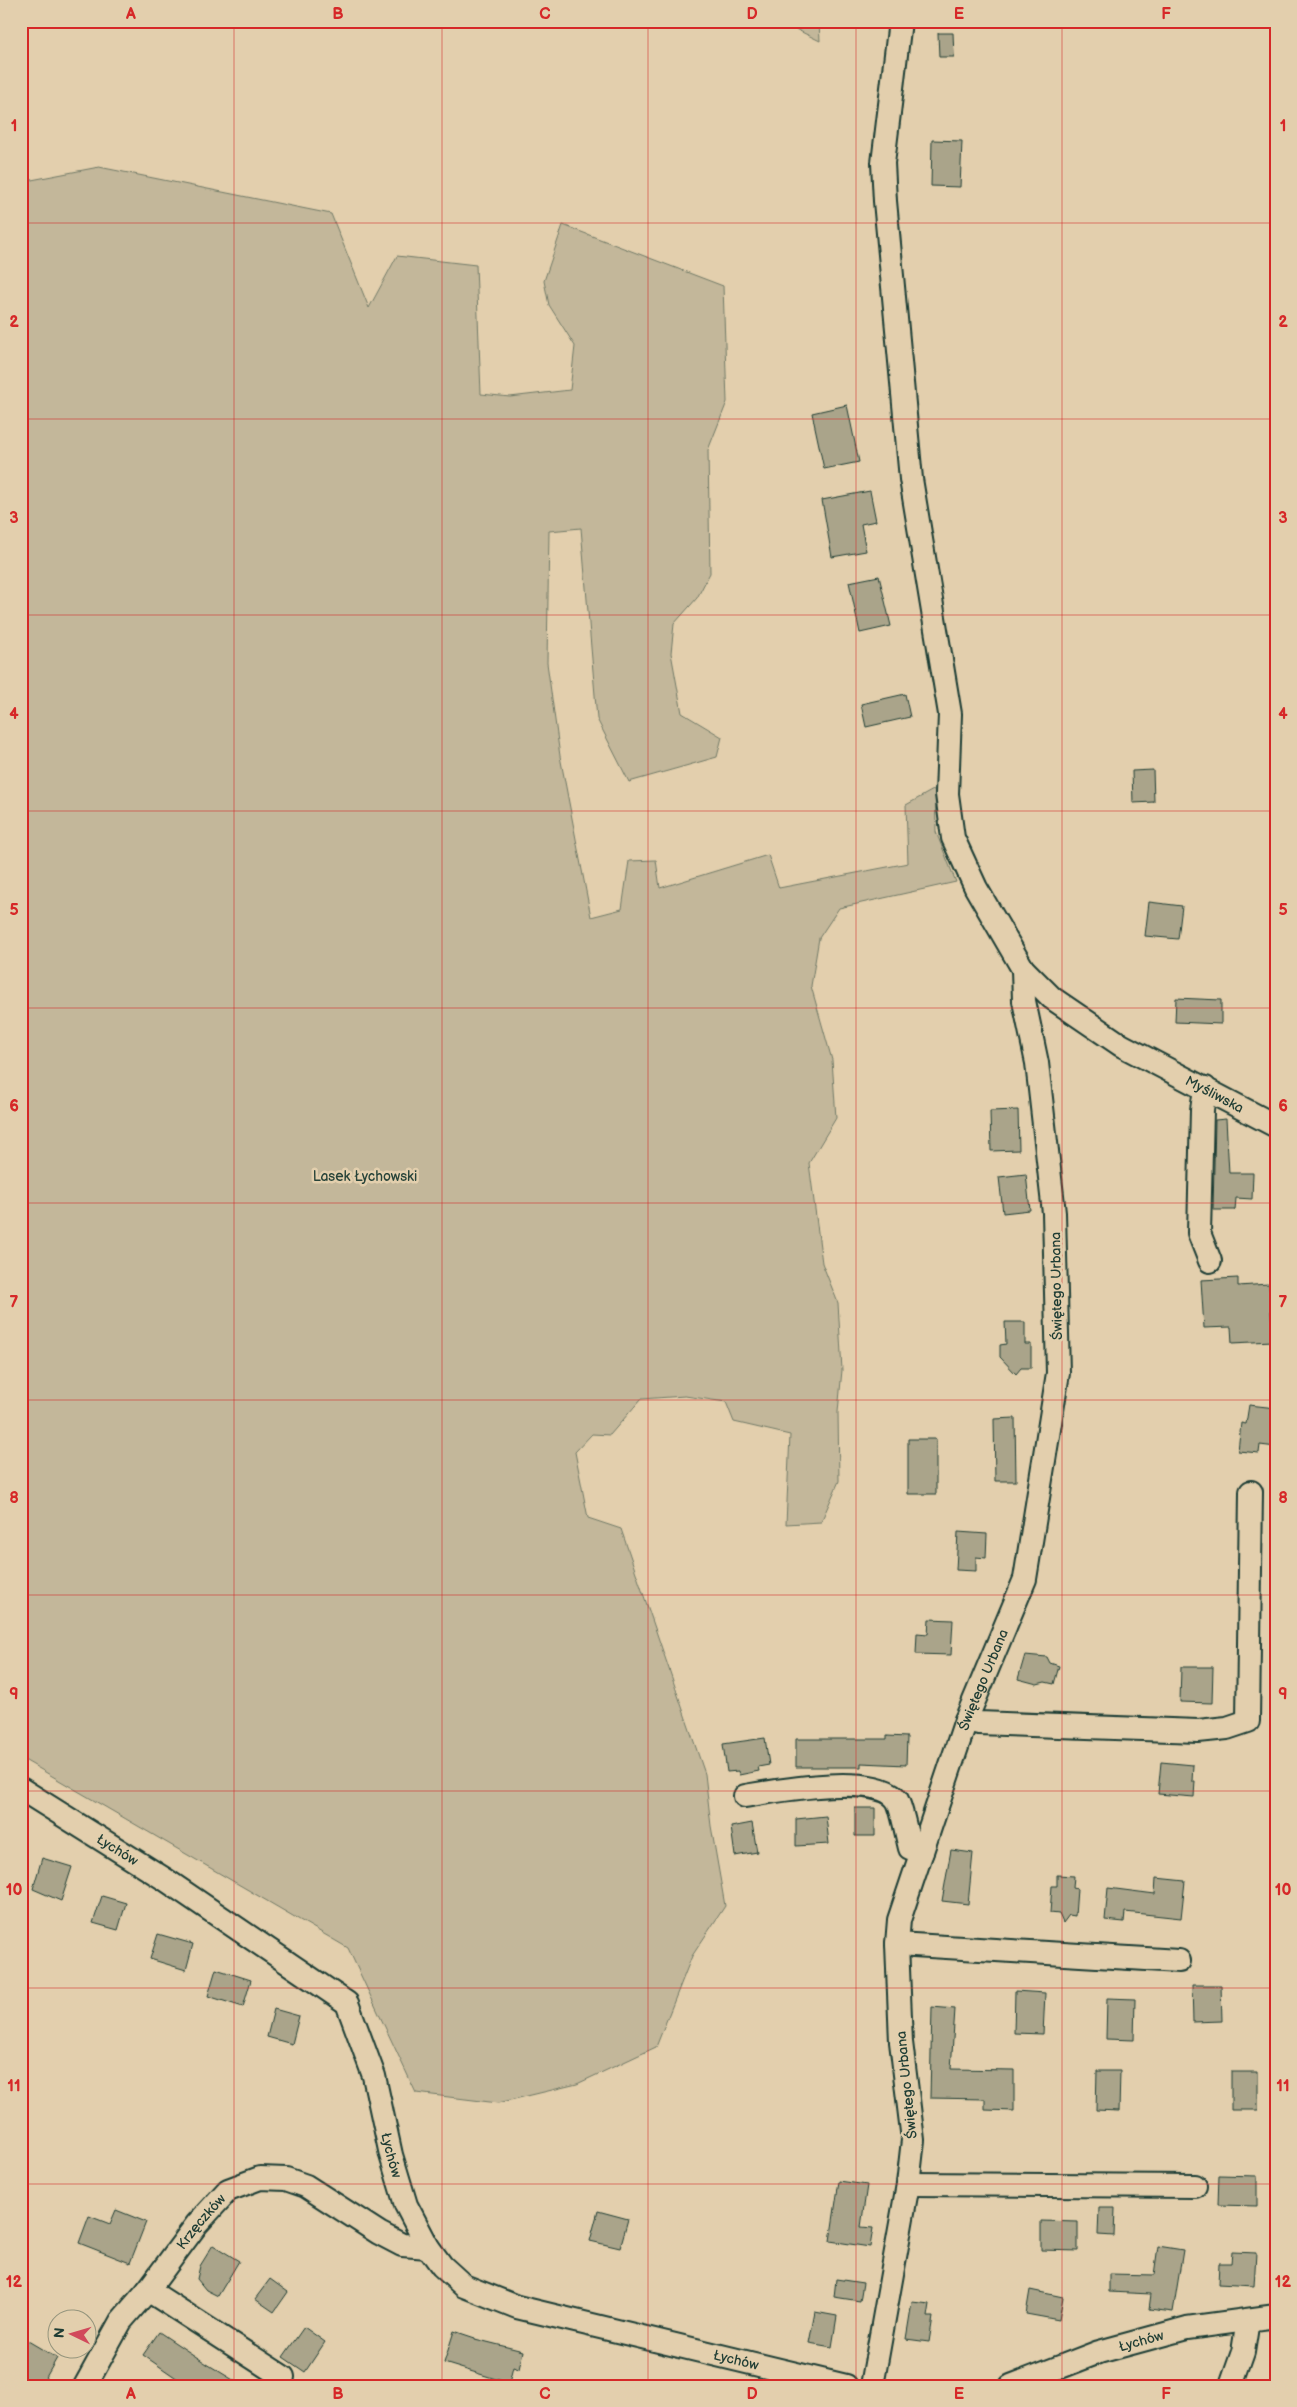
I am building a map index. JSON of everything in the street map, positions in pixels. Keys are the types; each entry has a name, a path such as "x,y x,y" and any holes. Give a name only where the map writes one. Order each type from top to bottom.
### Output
{"street":[{"path":"900,21 883,163 884,201 911,479 950,714 948,802 953,838 976,888 1023,969"},
{"name":"Myśliwska","path":"1023,969 1052,998 1121,1045 1276,1126"},
{"name":"Świętego Urbana","path":"872,2386 908,2184 913,2140 901,2042 899,1920 966,1720 1025,1579 1058,1373 1054,1213 1036,1063 1024,1001 1023,969"},
{"path":"1205,1088 1202,1110 1199,1233 1210,1261"},
{"path":"966,1720 979,1723 1198,1731 1227,1728 1248,1721 1251,1492"},
{"path":"745,1796 787,1789 850,1784 883,1789 897,1800 910,1848 922,1852"},
{"name":"Łychów","path":"21,1789 166,1880 347,2003 374,2076 391,2156 406,2205 428,2247 442,2266 464,2286 517,2307 846,2386"},
{"path":"898,1944 1179,1961"},
{"name":"Krzęczków","path":"85,2386 120,2322 148,2290 197,2224 228,2190 260,2178 286,2179 306,2186 379,2233 402,2245 428,2247"},
{"path":"908,2184 1195,2186"},
{"path":"148,2290 283,2377"},
{"name":"Łychów","path":"1015,2385 1117,2348 1187,2328 1276,2316"},
{"path":"1231,2386 1243,2352 1248,2320"}],"green space":[{"path":"779,21 819,21 820,41"},
{"name":"Lasek Łychowski","path":"99,167 331,214 369,308 397,256 476,265 481,394 510,397 570,390 575,346 549,305 544,281 563,225 723,286 727,402 708,450 710,573 697,598 674,624 671,653 682,713 722,737 717,757 629,782 597,719 581,528 549,531 547,663 560,756 591,917 622,909 629,861 656,860 660,888 768,855 779,888 908,863 906,805 935,789 936,832 956,882 839,908 819,938 811,986 832,1060 836,1118 809,1163 822,1263 838,1303 842,1370 838,1412 839,1481 821,1522 786,1524 790,1435 734,1422 726,1402 685,1396 641,1399 610,1435 592,1434 575,1452 588,1518 621,1529 705,1774 711,1826 725,1906 692,1956 656,2047 577,2084 498,2103 416,2093 348,1948 21,1758 21,182"}],"building":[{"path":"938,33 953,33 954,57 939,57"},
{"path":"932,140 962,141 960,187 931,186"},
{"path":"847,405 859,462 824,469 812,413"},
{"path":"870,491 876,521 861,524 866,551 832,557 822,500"},
{"path":"879,576 891,626 860,633 849,582"},
{"path":"905,694 910,717 866,727 861,704"},
{"path":"1153,770 1154,802 1133,803 1132,771"},
{"path":"1149,902 1182,906 1178,939 1145,936"},
{"path":"1176,998 1221,1000 1221,1024 1175,1022"},
{"path":"1018,1110 1019,1150 991,1151 990,1111"},
{"path":"1226,1119 1229,1173 1253,1173 1252,1199 1236,1198 1235,1210 1213,1210 1215,1120"},
{"path":"1026,1174 1030,1210 1003,1213 999,1177"},
{"path":"1238,1278 1238,1286 1269,1284 1273,1341 1232,1343 1231,1327 1204,1328 1201,1280"},
{"path":"1005,1322 1025,1322 1025,1344 1031,1344 1031,1368 1021,1368 1016,1374 1000,1357 1000,1345 1006,1344"},
{"path":"1249,1405 1276,1408 1276,1447 1260,1445 1259,1453 1238,1451 1241,1423 1246,1424"},
{"path":"1015,1418 1016,1481 995,1481 994,1419"},
{"path":"908,1439 936,1439 936,1494 908,1494"},
{"path":"958,1532 987,1534 986,1558 976,1557 976,1571 956,1570"},
{"path":"929,1619 953,1620 951,1655 916,1654 917,1633 928,1634"},
{"path":"1025,1655 1047,1657 1050,1663 1059,1666 1054,1684 1045,1682 1037,1684 1018,1679"},
{"path":"1181,1667 1213,1667 1212,1703 1180,1702"},
{"path":"887,1736 907,1737 906,1765 861,1763 861,1767 796,1767 796,1739 887,1739"},
{"path":"765,1738 769,1765 758,1767 759,1771 739,1775 738,1771 727,1772 723,1744"},
{"path":"1161,1762 1193,1765 1194,1797 1158,1794"},
{"path":"855,1808 875,1808 875,1836 855,1836"},
{"path":"826,1816 829,1844 796,1846 796,1819"},
{"path":"752,1823 757,1852 735,1856 731,1827"},
{"path":"951,1850 973,1853 968,1904 942,1901"},
{"path":"42,1858 72,1867 61,1901 33,1889"},
{"path":"1057,1875 1074,1876 1073,1888 1077,1889 1075,1916 1069,1915 1063,1923 1059,1914 1050,1913 1052,1886 1057,1886"},
{"path":"1156,1878 1185,1881 1181,1918 1125,1912 1124,1922 1105,1920 1108,1888 1155,1894"},
{"path":"102,1896 126,1903 118,1930 93,1923"},
{"path":"158,1934 193,1944 186,1970 150,1959"},
{"path":"216,1969 251,1980 243,2007 208,1996"},
{"path":"1192,1985 1221,1985 1222,2021 1193,2022"},
{"path":"1015,1991 1045,1993 1043,2034 1014,2033"},
{"path":"1107,1998 1135,1999 1134,2040 1106,2039"},
{"path":"932,2007 955,2009 951,2069 1014,2070 1014,2111 985,2110 985,2099 930,2098"},
{"path":"274,2009 299,2016 292,2044 267,2037"},
{"path":"1097,2071 1120,2071 1119,2111 1096,2110"},
{"path":"1231,2072 1258,2072 1258,2110 1231,2110"},
{"path":"1219,2175 1257,2176 1257,2206 1218,2205"},
{"path":"839,2181 867,2185 861,2227 873,2228 870,2247 830,2241"},
{"path":"1099,2208 1115,2208 1114,2236 1098,2235"},
{"path":"116,2210 146,2222 130,2263 79,2243 89,2216 110,2224"},
{"path":"598,2211 628,2219 620,2248 590,2241"},
{"path":"1041,2221 1078,2222 1078,2251 1041,2250"},
{"path":"213,2245 239,2261 218,2296 206,2290 197,2279 200,2266"},
{"path":"1158,2246 1183,2250 1173,2312 1149,2309 1151,2294 1109,2292 1109,2274 1154,2275"},
{"path":"1232,2252 1256,2253 1254,2286 1218,2284 1219,2263 1231,2263"},
{"path":"270,2279 288,2292 274,2312 255,2299"},
{"path":"836,2279 863,2283 860,2301 834,2297"},
{"path":"1030,2290 1063,2297 1059,2320 1026,2314"},
{"path":"912,2302 930,2304 928,2317 933,2317 929,2342 906,2339"},
{"path":"815,2312 837,2316 832,2347 809,2343"},
{"path":"304,2327 325,2342 305,2372 283,2357"},
{"path":"454,2331 475,2339 523,2351 519,2369 513,2367 509,2383 444,2363"},
{"path":"159,2332 243,2386 188,2386 143,2355"},
{"path":"28,2341 48,2353 48,2360 56,2360 41,2386 21,2386 21,2352"}]}
